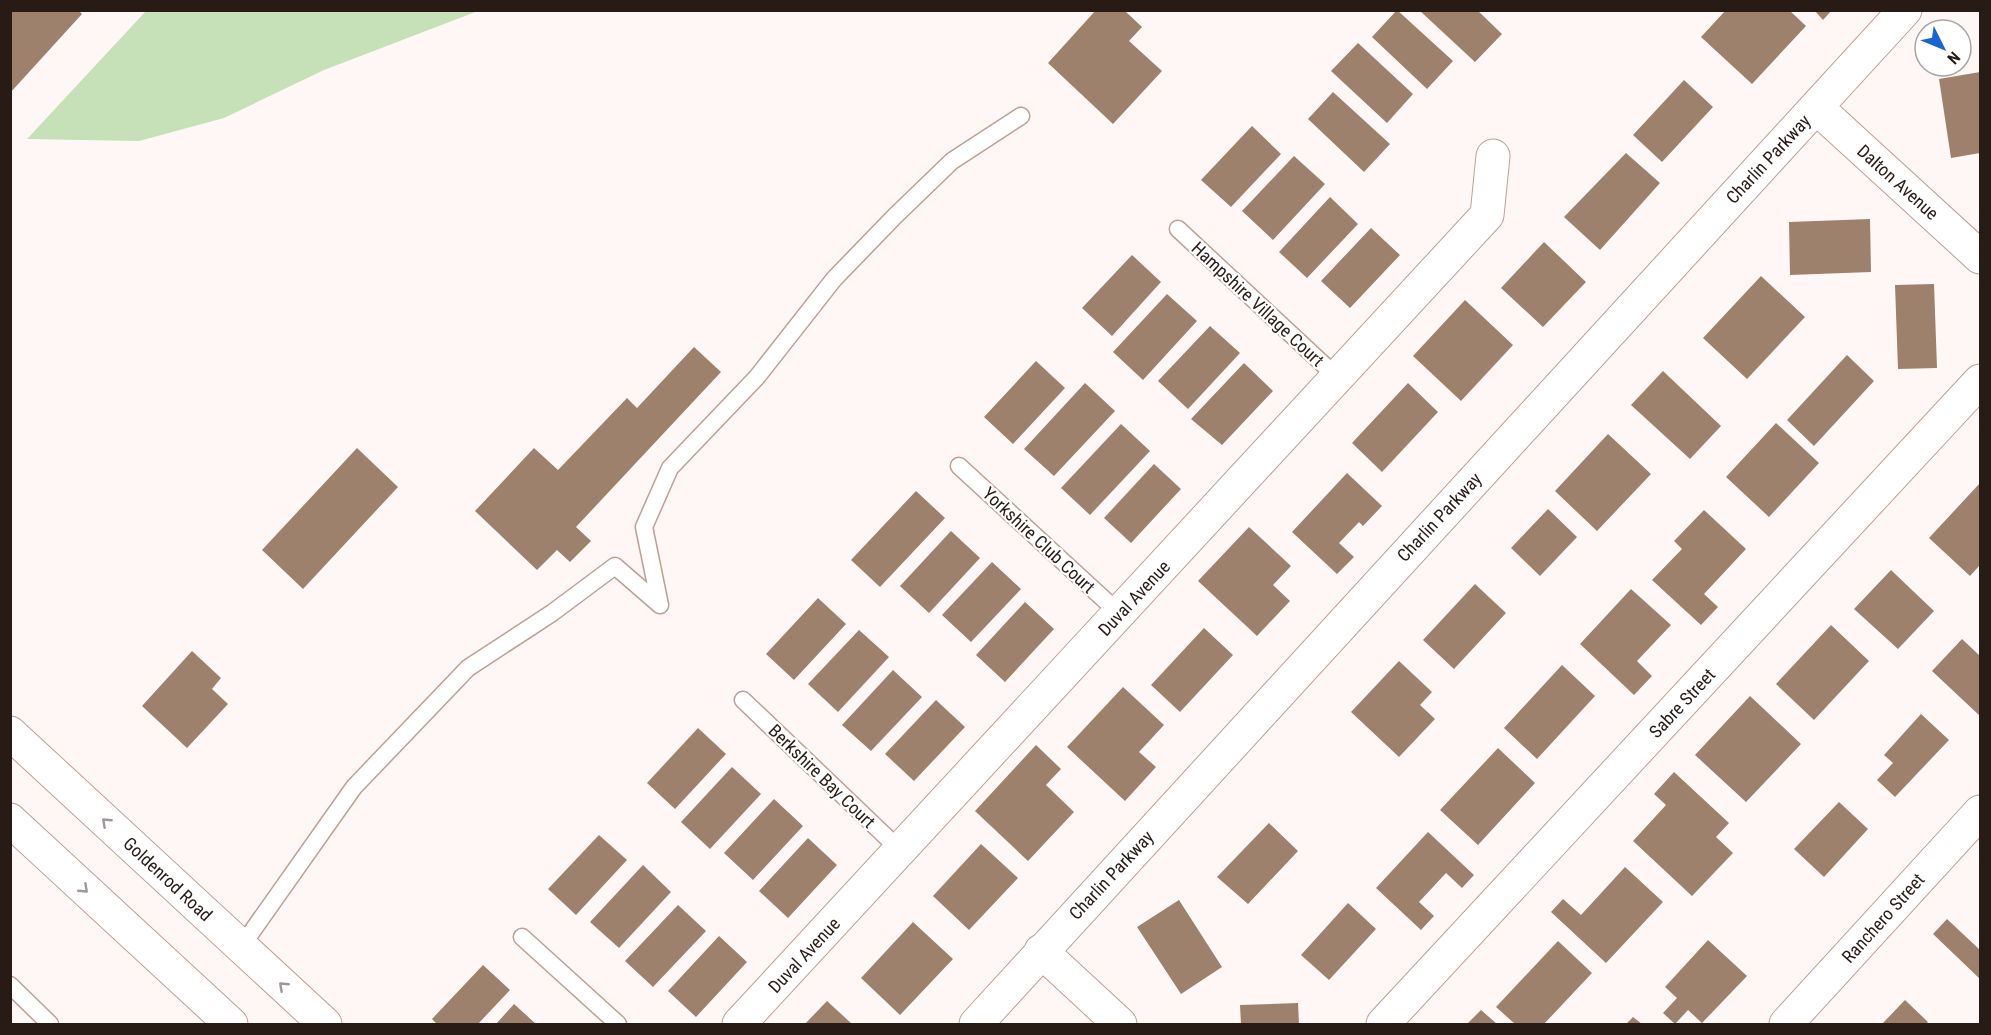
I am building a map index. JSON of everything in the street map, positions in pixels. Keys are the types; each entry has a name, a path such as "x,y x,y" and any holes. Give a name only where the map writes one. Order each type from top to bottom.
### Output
{"street":[{"name":"Charlin Parkway","path":"976,1024 1905,10"},
{"name":"Dalton Avenue","path":"1816,107 1980,257"},
{"name":"Duval Avenue","path":"739,1024 1487,215 1493,156"},
{"name":"Sabre Street","path":"1383,1024 1980,381"},
{"name":"Goldenrod Road","path":"10,733 325,1024"},
{"name":"Ranchero Street","path":"1786,1024 1980,812"},
{"path":"10,820 231,1024"},
{"path":"1041,951 1120,1024"}],"lane":[{"path":"241,947 354,787 468,668 552,613 615,566 660,605 644,527 670,468 757,377 834,279 895,216 952,161 1021,116"},
{"name":"Hampshire Village Court","path":"1178,229 1338,378"},
{"name":"Yorkshire Club Court","path":"959,466 1120,614"},
{"name":"Berkshire Bay Court","path":"743,700 901,851"},
{"path":"522,937 618,1024"},
{"path":"10,985 50,1024"}],"green space":[{"path":"146,11 478,11 324,70 224,118 139,141 27,139"}],"building":[{"path":"10,10 78,10 82,14 10,93"},
{"path":"1096,10 1124,10 1142,27 1129,41 1162,71 1113,124 1048,63"},
{"path":"1397,10 1453,61 1427,89 1372,37"},
{"path":"1419,10 1477,10 1502,34 1475,62"},
{"path":"1726,10 1789,10 1806,26 1752,84 1701,37"},
{"path":"1814,10 1832,10 1823,20"},
{"path":"1358,43 1413,94 1387,123 1331,71"},
{"path":"1980,72 1980,153 1951,158 1939,79 1973,78 1973,73"},
{"path":"1684,80 1713,107 1662,162 1633,135"},
{"path":"1333,92 1390,144 1364,172 1308,119"},
{"path":"1252,126 1281,154 1231,207 1201,180"},
{"path":"1626,153 1660,183 1600,250 1564,217"},
{"path":"1294,156 1325,184 1273,240 1242,211"},
{"path":"1330,197 1358,224 1307,278 1279,252"},
{"path":"1870,219 1871,272 1790,275 1789,222"},
{"path":"1371,228 1400,255 1350,308 1321,281"},
{"path":"1544,242 1586,282 1543,327 1501,288"},
{"path":"1132,255 1161,282 1112,336 1082,308"},
{"path":"1761,276 1805,317 1747,379 1703,338"},
{"path":"1934,284 1937,368 1898,369 1895,285"},
{"path":"1167,294 1197,321 1143,380 1113,352"},
{"path":"1465,300 1513,345 1461,401 1413,356"},
{"path":"1210,326 1240,353 1188,409 1158,381"},
{"path":"694,347 721,372 576,527 591,541 570,562 557,550 537,570 475,511 534,448 558,470 627,398 637,408"},
{"path":"1847,355 1874,381 1814,446 1787,420"},
{"path":"1036,361 1065,388 1013,444 984,417"},
{"path":"1244,363 1273,391 1222,445 1191,419"},
{"path":"1663,371 1721,426 1690,459 1631,405"},
{"path":"1085,383 1115,411 1054,476 1024,449"},
{"path":"1408,383 1438,412 1382,472 1352,443"},
{"path":"1776,423 1819,463 1769,517 1726,477"},
{"path":"1121,424 1150,451 1090,515 1061,488"},
{"path":"1608,434 1651,474 1597,531 1555,491"},
{"path":"357,448 398,487 303,589 262,550"},
{"path":"1154,464 1181,489 1131,543 1104,518"},
{"path":"1347,473 1382,506 1363,526 1359,522 1339,543 1354,557 1337,574 1292,532"},
{"path":"1980,483 1980,565 1970,576 1929,538"},
{"path":"916,491 945,518 880,587 851,560"},
{"path":"1548,509 1577,537 1540,576 1511,548"},
{"path":"1704,510 1746,549 1704,594 1718,607 1701,625 1652,580 1682,549 1674,541"},
{"path":"1249,527 1291,566 1273,585 1290,601 1257,636 1198,581"},
{"path":"951,531 980,558 929,613 900,586"},
{"path":"992,562 1021,589 971,642 942,615"},
{"path":"1891,570 1934,611 1898,649 1854,609"},
{"path":"1475,584 1506,613 1454,669 1423,640"},
{"path":"1631,589 1671,625 1637,661 1652,676 1634,695 1580,644"},
{"path":"818,598 846,624 794,680 766,654"},
{"path":"1025,602 1054,629 1005,682 976,655"},
{"path":"1831,625 1869,661 1814,720 1776,684"},
{"path":"1204,628 1233,655 1180,712 1151,685"},
{"path":"859,630 889,657 838,712 808,684"},
{"path":"1962,639 1980,656 1980,716 1932,671"},
{"path":"192,651 221,678 212,689 228,704 187,748 142,706"},
{"path":"1399,661 1432,692 1420,705 1435,719 1399,757 1351,712"},
{"path":"1562,665 1595,696 1537,759 1504,728"},
{"path":"893,670 922,697 871,751 842,725"},
{"path":"1123,687 1164,725 1139,752 1156,767 1125,801 1067,747"},
{"path":"1750,696 1801,744 1746,802 1695,755"},
{"path":"936,700 965,727 914,781 885,754"},
{"path":"1921,714 1949,740 1895,797 1877,780 1893,763 1884,755"},
{"path":"698,728 726,754 675,809 647,783"},
{"path":"1036,745 1061,769 1046,785 1074,812 1028,861 975,811"},
{"path":"1498,748 1535,783 1478,845 1440,810"},
{"path":"732,767 761,794 710,849 681,822"},
{"path":"1674,772 1729,823 1716,837 1733,853 1692,896 1633,841 1666,805 1654,794"},
{"path":"774,799 803,826 753,880 724,853"},
{"path":"1839,802 1868,829 1824,877 1794,849"},
{"path":"1269,823 1298,851 1248,904 1217,877"},
{"path":"1428,832 1474,875 1462,888 1446,873 1419,902 1434,916 1421,930 1376,888"},
{"path":"599,835 627,860 576,915 548,889"},
{"path":"808,838 837,865 788,918 759,891"},
{"path":"981,844 1018,878 969,930 933,896"},
{"path":"643,865 671,892 619,948 590,922"},
{"path":"1625,867 1663,902 1606,963 1551,912 1563,899 1581,915"},
{"path":"1179,900 1222,967 1181,994 1137,927"},
{"path":"1348,903 1376,929 1329,980 1301,955"},
{"path":"678,905 706,931 653,987 625,961"},
{"path":"1947,919 1980,950 1980,979 1933,934"},
{"path":"913,922 953,959 900,1015 861,978"},
{"path":"719,936 747,962 696,1017 668,991"},
{"path":"1708,940 1747,976 1702,1023 1688,1010 1675,1024 1663,1013 1677,998 1665,987"},
{"path":"1558,941 1592,973 1544,1024 1515,1024 1496,1007"},
{"path":"483,965 510,990 478,1024 437,1024 432,1019"},
{"path":"1905,1000 1928,1022 1926,1024 1882,1024"},
{"path":"827,1001 852,1024 805,1024"},
{"path":"1298,1003 1299,1024 1241,1024 1240,1005"},
{"path":"514,1004 536,1024 496,1024"},
{"path":"1481,1010 1497,1024 1467,1024"},
{"path":"1633,1017 1642,1024 1626,1024"}]}
